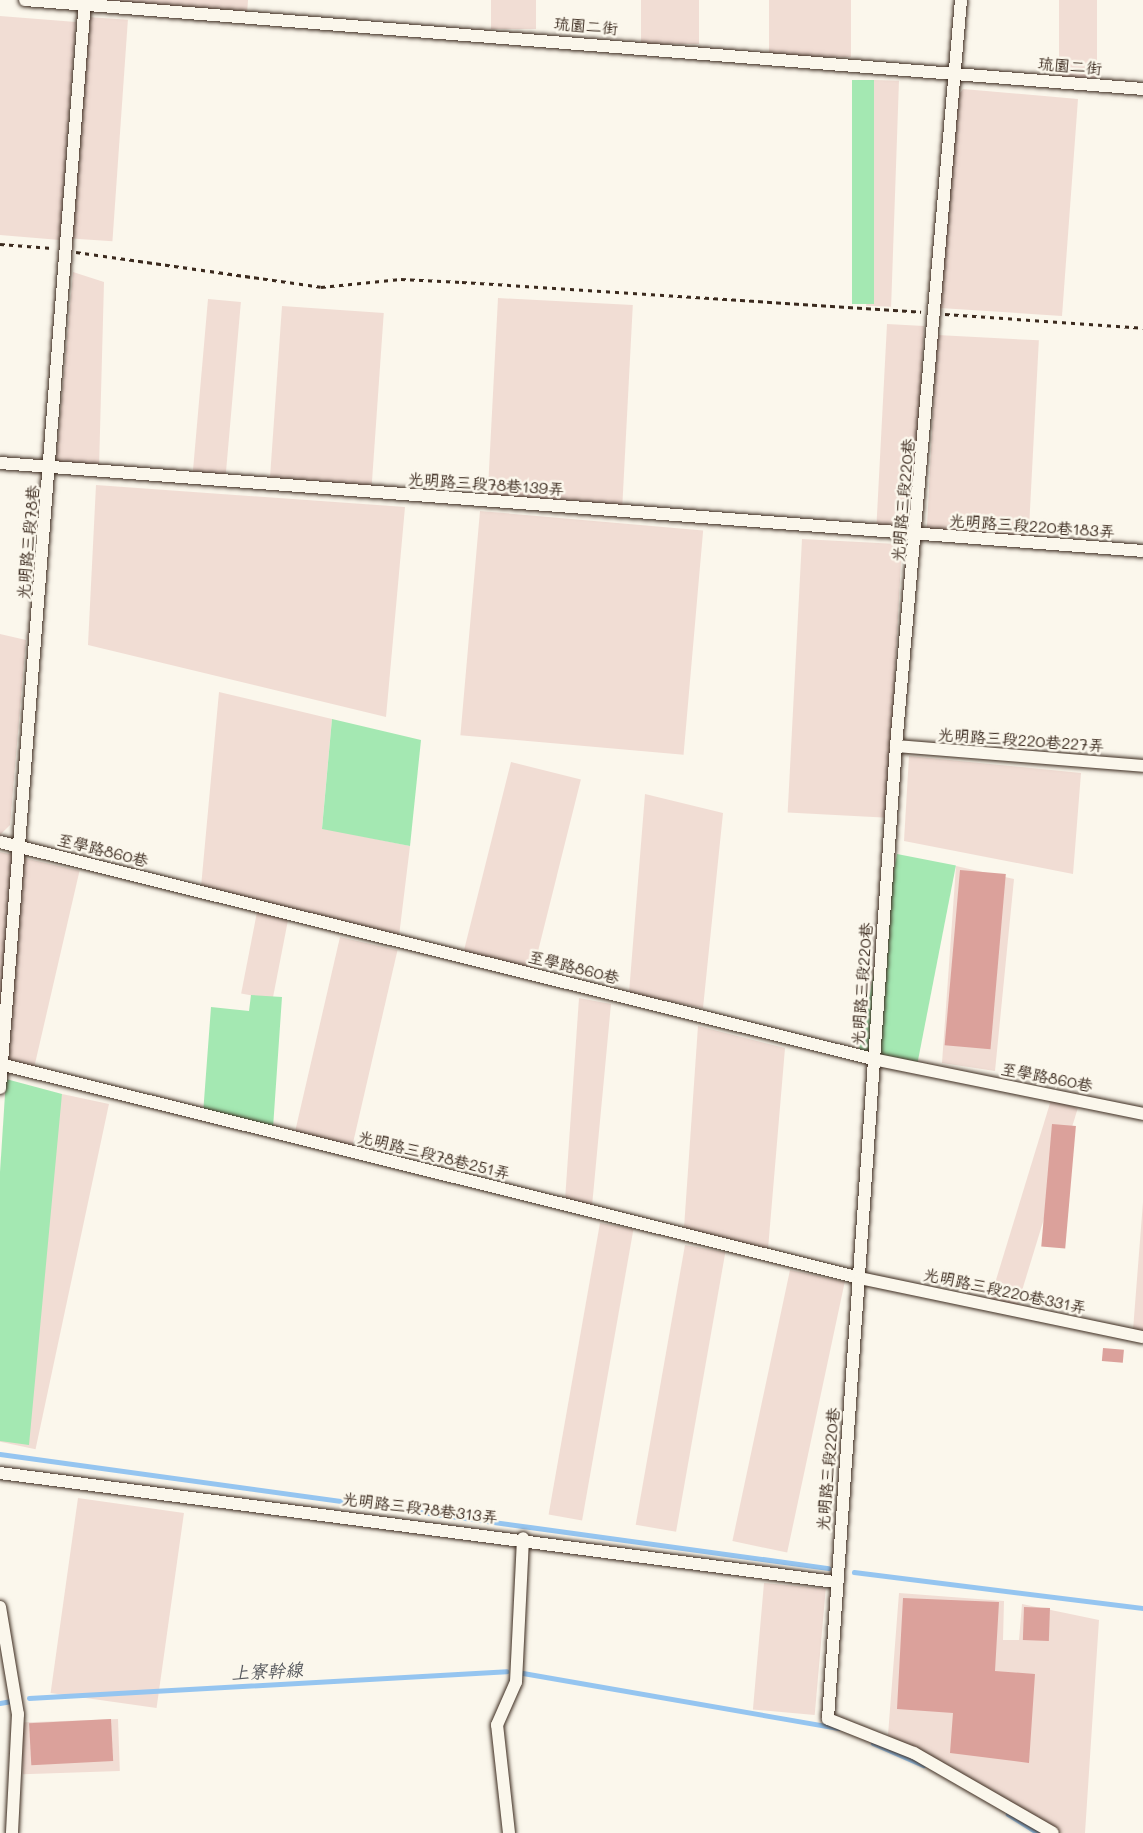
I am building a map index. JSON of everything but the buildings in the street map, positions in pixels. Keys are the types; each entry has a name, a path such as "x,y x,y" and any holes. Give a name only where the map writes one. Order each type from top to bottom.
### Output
{"street":[{"name":"琉園二街","path":"25,0 85,2 1143,89"},
{"name":"光明路三段220巷","path":"961,0 917,534 896,746 873,1059 860,1278 835,1582 828,1719 914,1753 1053,1833"},
{"name":"光明路三段78巷","path":"0,1088 16,846 52,468 65,250 85,2"},
{"name":"光明路三段78巷139弄","path":"0,463 917,534"},
{"name":"光明路三段220巷183弄","path":"917,534 1143,551"},
{"name":"光明路三段220巷227弄","path":"896,746 1143,766"},
{"name":"至學路860巷","path":"0,842 873,1059 1143,1114"},
{"name":"光明路三段78巷251弄","path":"1,1065 860,1278"},
{"name":"光明路三段220巷331弄","path":"860,1278 1143,1337"},
{"name":"光明路三段78巷313弄","path":"0,1473 523,1538 835,1582"},
{"path":"509,1833 497,1725 516,1682 523,1538"},
{"path":"0,1607 18,1714 12,1833"}],"path":[{"path":"0,244 65,250 321,287 401,279 462,282 1143,328"}],"shaded area":[{"path":"94,0 248,0 247,15"},
{"path":"491,0 536,0 536,29 491,29"},
{"path":"641,0 699,0 699,44 641,44"},
{"path":"769,0 851,0 851,57 769,57"},
{"path":"1059,0 1097,0 1097,78 1059,78"},
{"path":"0,16 76,22 60,240 0,235"},
{"path":"87,17 128,20 112,241 72,238"},
{"path":"874,80 899,81 891,307 866,306"},
{"path":"963,89 1078,99 1062,316 940,308 957,97"},
{"path":"73,272 104,282 99,468 56,462"},
{"path":"498,298 633,305 622,507 487,500"},
{"path":"208,299 241,302 225,478 193,475"},
{"path":"282,306 384,313 371,489 270,482"},
{"path":"887,324 924,326 913,531 876,529"},
{"path":"937,335 1039,340 1029,537 927,532"},
{"path":"96,485 405,507 386,717 88,645"},
{"path":"480,511 703,531 684,755 460,735"},
{"path":"802,539 902,544 888,818 788,813"},
{"path":"0,634 26,640 10,825 0,835"},
{"path":"219,692 332,719 322,828 410,846 399,936 201,887"},
{"path":"909,756 1081,773 1073,874 904,841"},
{"path":"511,762 581,779 533,972 463,954"},
{"path":"645,794 723,813 703,1008 629,993"},
{"path":"0,852 14,855 0,1022"},
{"path":"24,858 80,871 33,1074 0,1067 0,962"},
{"path":"956,866 1014,879 995,1071 942,1063"},
{"path":"257,912 288,918 273,1000 241,993"},
{"path":"340,937 397,950 351,1150 294,1137"},
{"path":"579,998 611,1004 592,1206 565,1200"},
{"path":"698,1026 785,1048 768,1249 684,1228"},
{"path":"62,1094 109,1104 36,1449 0,1442 0,1386"},
{"path":"1051,1100 1078,1108 1016,1309 990,1301"},
{"path":"1143,1202 1143,1332 1133,1330"},
{"path":"600,1223 633,1229 582,1520 549,1515"},
{"path":"685,1245 725,1252 676,1532 636,1525"},
{"path":"790,1270 845,1282 787,1553 732,1541"},
{"path":"78,1498 184,1513 157,1708 51,1693"},
{"path":"764,1583 826,1588 815,1715 753,1710"},
{"path":"899,1593 1004,1601 1003,1640 1019,1640 1022,1604 1099,1620 1085,1833 1058,1833 888,1735"},
{"path":"118,1719 120,1771 23,1774 21,1722"}],"green space":[{"path":"852,80 874,80 874,304 852,304"},
{"path":"332,719 421,740 410,846 322,829"},
{"path":"897,854 956,865 918,1062 859,1050"},
{"path":"251,995 282,997 273,1128 203,1114 211,1007 249,1011"},
{"path":"6,1079 62,1094 29,1445 0,1441 0,1172"}],"waterway":[{"path":"0,1454 828,1568"},
{"path":"854,1572 1143,1608"},
{"name":"上寮幹線","path":"29,1698 506,1671"},
{"path":"523,1673 838,1728"},
{"name":"上寮幹線","path":"0,1703 11,1701"},
{"path":"873,1743 923,1765"},
{"path":"1008,1814 1039,1833"}]}
